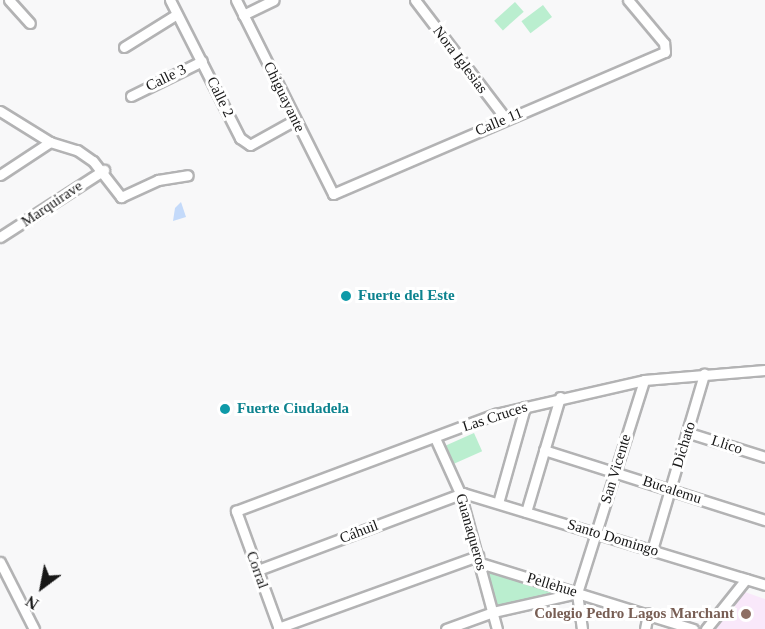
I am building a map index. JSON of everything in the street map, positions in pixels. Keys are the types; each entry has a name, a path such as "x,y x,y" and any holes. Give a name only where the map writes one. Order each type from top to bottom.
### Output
{"street":[{"path":"9,0 30,23"},
{"name":"Calle 2","path":"170,0 240,138 250,146 295,120"},
{"name":"Chiguayante","path":"236,0 333,194"},
{"path":"243,15 274,0"},
{"name":"Nora Iglesias","path":"415,0 506,119"},
{"name":"Calle 11","path":"333,194 665,52 664,43 628,0"},
{"path":"124,47 177,14"},
{"name":"Calle 3","path":"131,96 202,61"},
{"path":"0,111 50,142 77,150 104,170 121,197 158,180 188,175"},
{"path":"0,175 50,142"},
{"name":"Marquirave","path":"1,238 104,170"},
{"name":"Las Cruces","path":"236,511 496,414 560,397 644,380 765,370"},
{"name":"Dichato","path":"652,550 689,432 704,374"},
{"name":"San Vicente","path":"582,629 577,593 644,380"},
{"path":"526,512 560,397"},
{"path":"498,503 525,407"},
{"name":"Llico","path":"689,432 765,457"},
{"name":"Guanaqueros","path":"435,438 460,493 497,629"},
{"name":"Bucalemu","path":"544,450 764,516"},
{"name":"Santo Domingo","path":"460,493 765,585"},
{"name":"Cáhuil","path":"258,570 460,493"},
{"name":"Corral","path":"236,511 279,629"},
{"path":"279,629 479,560"},
{"name":"Pellehue","path":"479,560 693,629"},
{"path":"0,562 34,629"},
{"path":"706,629 746,579"},
{"path":"446,629 493,612 577,593"},
{"path":"645,629 648,614"}],"shaded area":[{"name":"Colegio Pedro Lagos Marchant","path":"745,592 765,599 765,629 714,629"}],"green space":[{"path":"515,2 524,12 503,30 494,21"},
{"path":"543,5 552,17 530,33 521,21"},
{"path":"474,433 482,451 453,464 445,446"},
{"path":"485,567 563,592 496,608"}],"water":[{"path":"181,202 186,217 173,221 175,208"}],"place":[{"name":"Fuerte del Este","path":"346,296"},
{"name":"Fuerte Ciudadela","path":"225,409"},
{"name":"Colegio Pedro Lagos Marchant","path":"746,614"}]}
